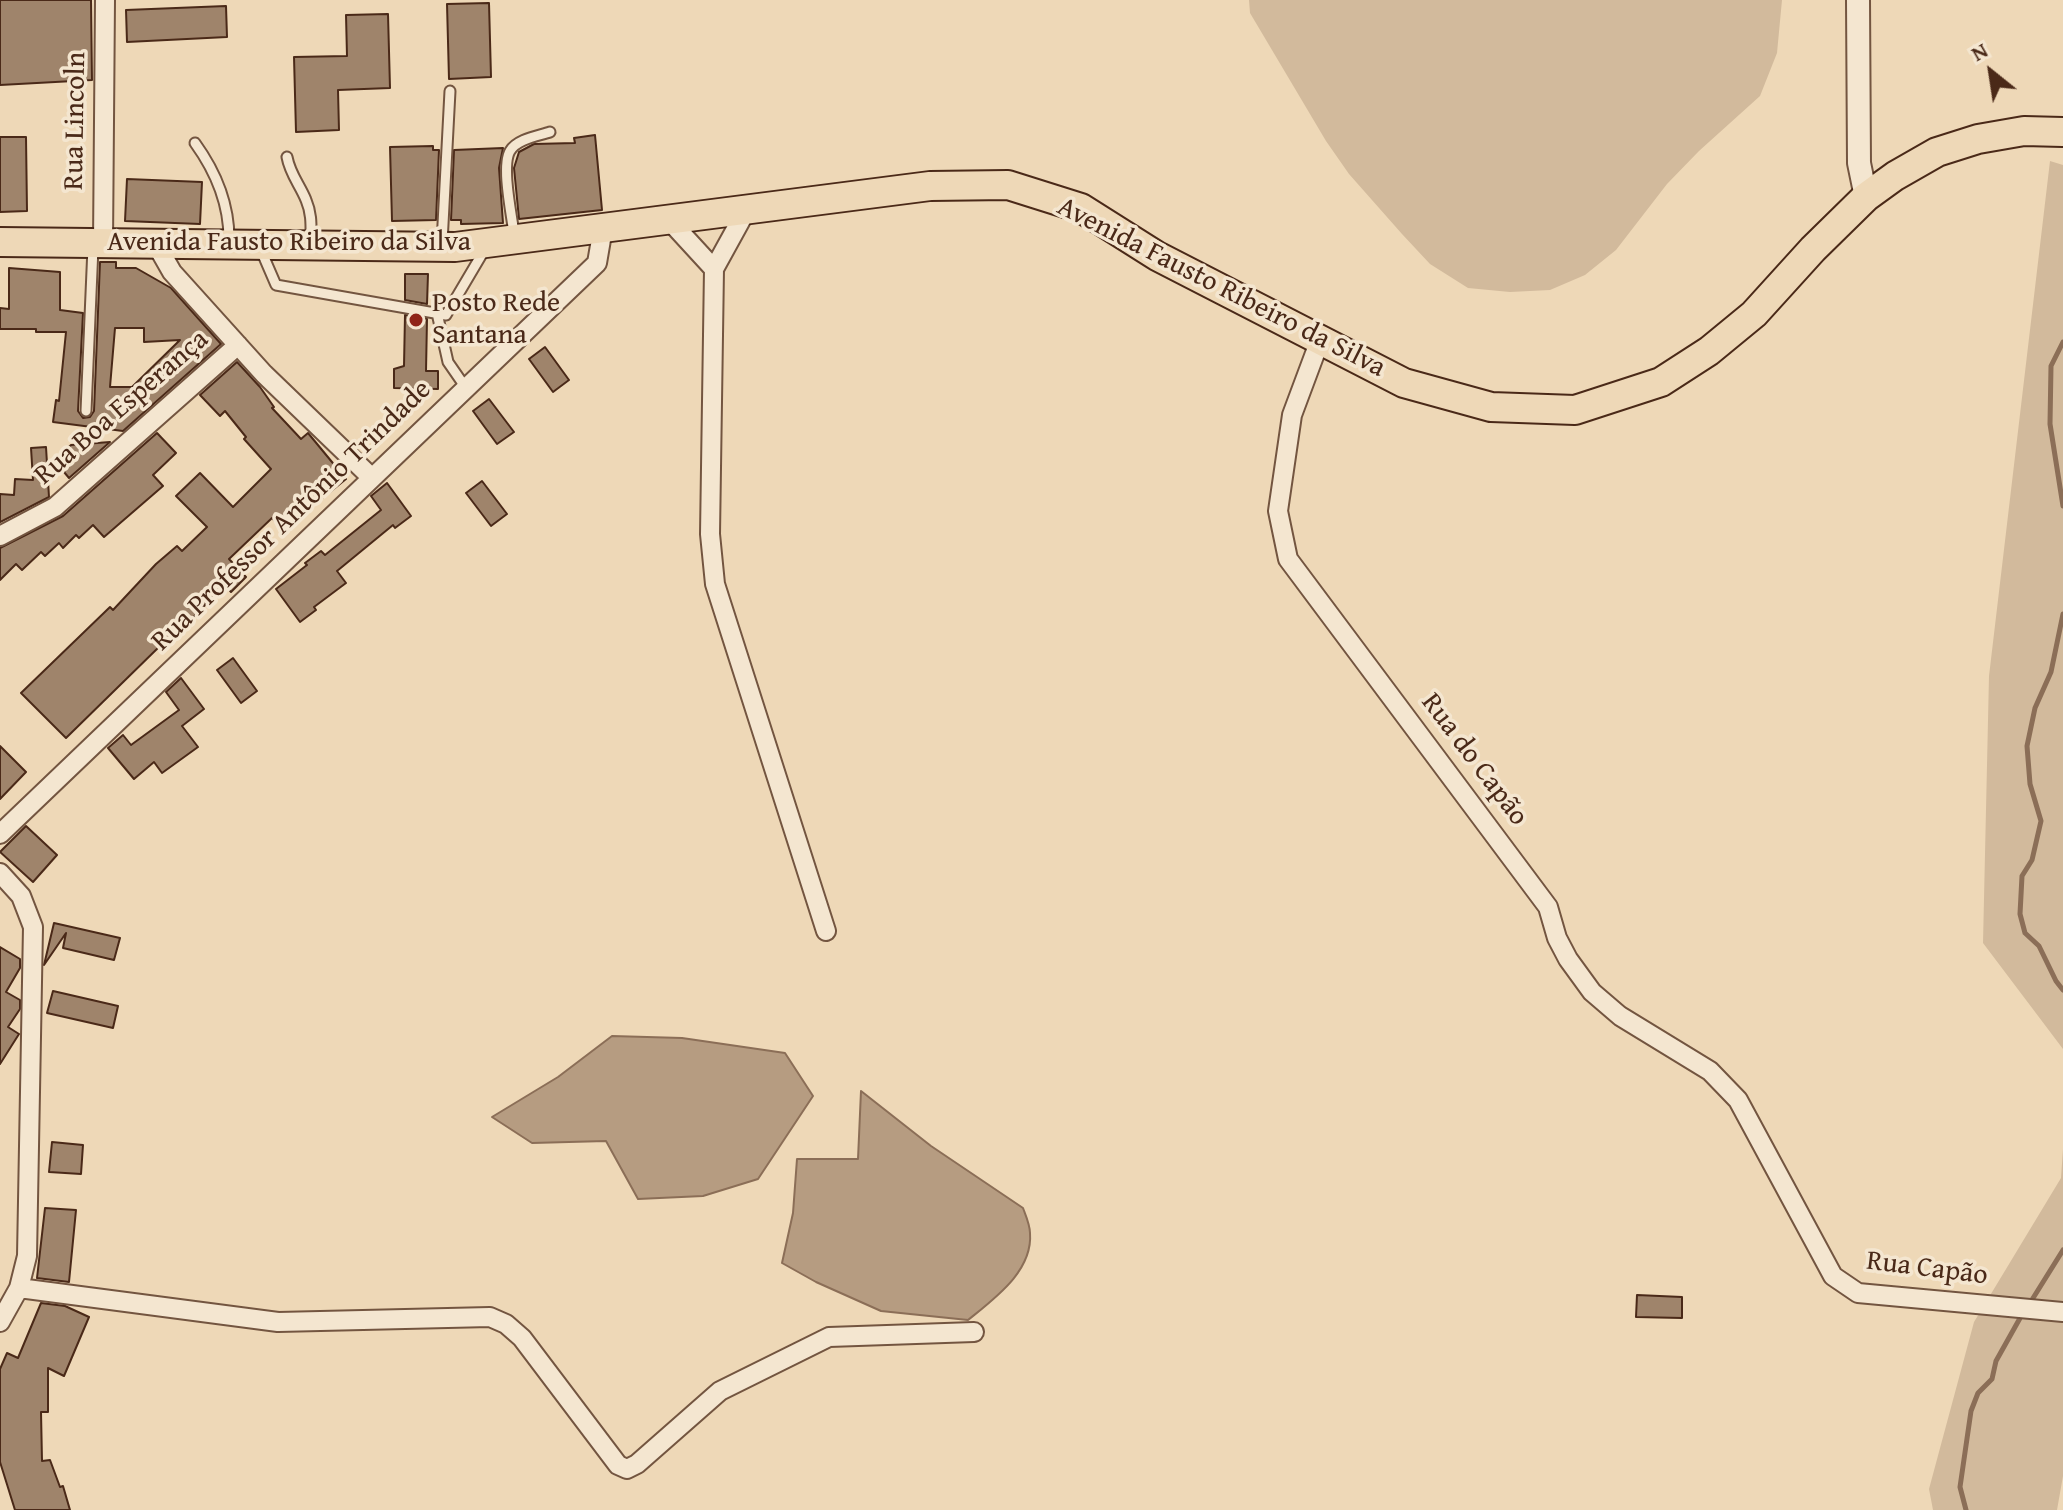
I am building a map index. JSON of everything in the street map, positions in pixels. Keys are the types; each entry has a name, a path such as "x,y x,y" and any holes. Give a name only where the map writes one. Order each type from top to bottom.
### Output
{"main road":[{"name":"Avenida Fausto Ribeiro da Silva","path":"0,242 442,247 930,186 1008,185 1081,208 1157,256 1404,383 1491,407 1575,410 1661,382 1709,351 1754,314 1866,197 1937,152 1978,139 2024,131 2063,132"}],"street":[{"name":"Rua Lincoln","path":"98,243 105,0"},
{"path":"1858,0 1859,163 1866,197"},
{"path":"747,209 714,269 710,534 715,584 826,931"},
{"path":"669,220 714,269"},
{"name":"Rua Professor Antônio Trindade","path":"0,834 597,263 603,228"},
{"path":"156,244 172,272 264,374 372,478"},
{"name":"Rua do Capão","path":"1320,340 1292,415 1278,511 1288,559 1548,907 1557,938 1592,992 1620,1016 1710,1071 1738,1100 1765,1150"},
{"name":"Rua Boa Esperança","path":"0,536 55,507 238,345"},
{"path":"0,873 21,896 33,927 27,1256 19,1288 0,1322"},
{"name":"Rua Capão","path":"1765,1150 1833,1276 1858,1293 2063,1312"},
{"path":"19,1288 278,1322 490,1317 506,1324 522,1338 618,1465 627,1469 637,1464 720,1391 829,1337 974,1332"}],"lane":[{"path":"442,247 450,91"},
{"path":"258,245 276,285 446,315 502,241 510,151 523,141 550,132"},
{"path":"195,143 218,179 229,220 229,244"},
{"path":"287,157 289,170 306,199 312,219 311,245"},
{"path":"86,411 98,243"},
{"path":"437,313 448,362 466,388"}],"shaded area":[{"path":"1249,0 1782,0 1777,53 1760,96 1699,151 1667,184 1616,250 1585,275 1550,290 1510,292 1468,288 1430,264 1402,234 1349,174 1326,141 1250,13"},
{"path":"2050,161 2063,165 2063,1049 1983,943 1989,676"},
{"path":"612,1036 682,1038 785,1053 813,1096 758,1179 703,1196 638,1199 606,1141 532,1143 492,1117 558,1077"},
{"path":"861,1091 931,1146 1023,1208 1030,1233 1025,1260 1010,1282 968,1320 881,1311 782,1263 793,1213 797,1159 858,1159"},
{"path":"2063,1149 2063,1476 2057,1510 1933,1510 1929,1489 1974,1322 2061,1178"}],"building":[{"path":"0,0 91,0 92,80 0,85"},
{"path":"489,3 491,77 449,79 447,4"},
{"path":"226,6 227,37 127,42 126,10"},
{"path":"388,14 390,88 338,90 339,130 296,132 294,57 347,56 346,15"},
{"path":"595,135 602,210 519,219 514,168 519,152 534,144 575,143 574,138"},
{"path":"0,137 26,137 27,211 0,212"},
{"path":"433,146 433,150 439,150 436,220 392,221 390,147"},
{"path":"503,148 499,168 503,223 461,224 461,220 451,220 454,150"},
{"path":"127,179 202,182 200,224 125,221"},
{"path":"100,262 116,262 116,268 136,268 171,288 221,344 123,431 53,422 56,400 59,401 66,332 0,329 0,308 9,309 9,268 60,272 60,310 83,313 78,411 83,418 90,417 94,411","holes":["115,328 144,328 144,342 180,340 132,387 110,387"]},
{"path":"405,274 428,274 427,304 405,300"},
{"name":"Posto Rede Santana","path":"405,315 427,319 426,371 438,371 438,389 394,388 394,369 404,366"},
{"path":"545,347 569,380 553,392 529,359"},
{"path":"237,362 260,387 272,408 301,439 308,433 346,479 314,505 312,502 284,530 272,518 229,559 246,577 231,592 226,586 66,738 21,693 110,607 113,610 156,564 177,546 182,551 207,527 176,496 200,473 233,507 271,469 244,439 246,437 225,411 220,416 200,395"},
{"path":"489,399 514,432 497,444 473,411"},
{"path":"157,433 176,453 153,475 163,486 104,537 93,525 79,538 76,535 63,548 59,543 45,556 41,552 22,570 16,564 0,580 0,548 63,516"},
{"path":"110,442 69,478 54,460 71,445"},
{"path":"46,447 49,497 0,522 0,494 14,495 15,479 33,480 31,448"},
{"path":"482,481 507,514 491,526 466,493"},
{"path":"387,483 411,516 395,528 393,525 337,571 346,583 300,622 276,589 307,565 305,563 321,551 325,555 381,510 371,496"},
{"path":"233,658 257,691 241,703 217,670"},
{"path":"181,678 204,709 182,726 198,747 162,773 154,762 134,779 108,748 123,735 131,745 179,710 166,692"},
{"path":"0,746 26,772 0,799"},
{"path":"26,826 57,855 33,882 0,852"},
{"path":"54,923 120,938 114,960 63,948 66,933 44,965"},
{"path":"0,947 20,959 20,968 6,992 20,1000 20,1009 8,1027 19,1034 0,1064"},
{"path":"53,991 118,1006 113,1028 47,1013"},
{"path":"52,1142 83,1145 81,1174 49,1172"},
{"path":"45,1208 76,1210 69,1282 37,1278"},
{"path":"1637,1295 1682,1297 1682,1318 1636,1317"},
{"path":"41,1303 65,1306 89,1317 64,1376 48,1368 48,1412 41,1412 42,1461 50,1460 60,1487 63,1486 70,1510 15,1510 0,1462 0,1369 7,1353 18,1358"}],"waterway":[{"path":"2063,342 2051,366 2050,424 2063,506"},
{"path":"2063,614 2051,672 2035,708 2027,746 2030,784 2041,821 2032,860 2022,876 2020,914 2025,933 2039,946 2063,990"},
{"path":"2030,1303 2063,1250"},
{"path":"1966,1510 1960,1487 1971,1411 1978,1393 1992,1379 1996,1361 2024,1311"}],"place":[{"name":"Posto Rede Santana","path":"416,320"}]}
